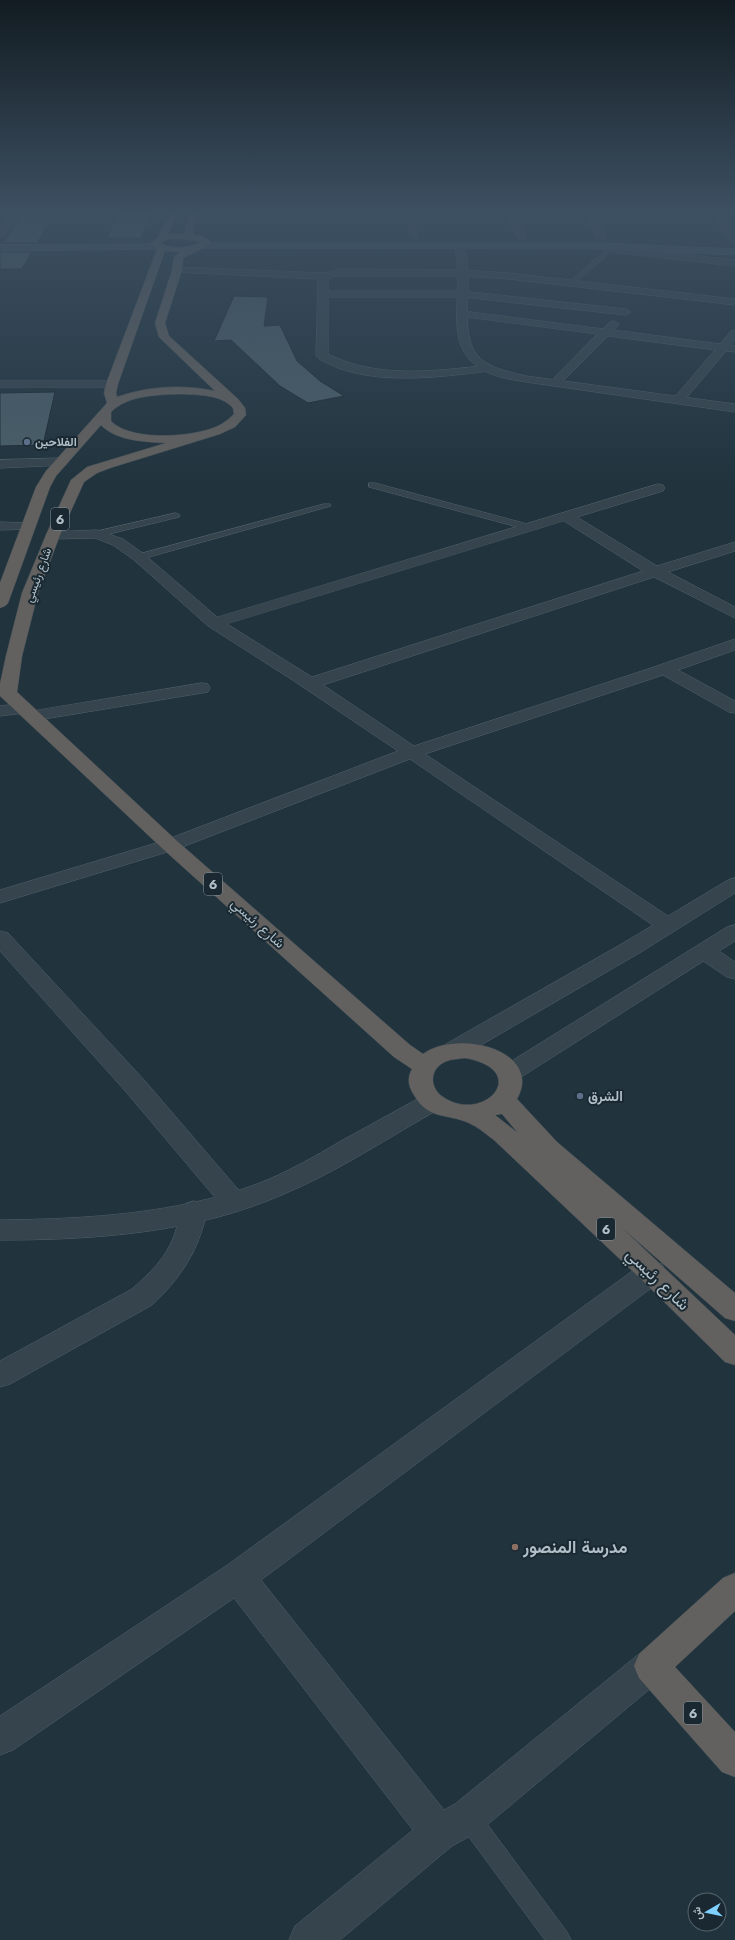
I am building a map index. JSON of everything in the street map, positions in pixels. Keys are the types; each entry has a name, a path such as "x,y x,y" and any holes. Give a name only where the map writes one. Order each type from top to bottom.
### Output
{"highway":[{"path":"114,404 110,393 112,384 140,302"},
{"path":"166,302 161,315 160,326 164,337 233,402"},
{"path":"112,384 129,385 161,391"},
{"name":"شارع رئيسي","path":"0,603 43,487 61,462 114,404 134,396 161,391 199,391 222,396 233,402 239,408 240,415 238,418 224,428 105,465 83,476 74,485 52,535 30,593 3,698 28,712 170,845 402,1051 425,1066"},
{"name":"شارع رئيسي","path":"104,415 105,422 112,428 124,433 141,437 175,438 208,434"},
{"path":"432,1102 421,1084 421,1075 425,1066 442,1054 454,1050 481,1052 493,1057 503,1064 510,1073 512,1082 511,1092 505,1101"},
{"name":"شارع رئيسي","path":"469,1114 495,1108 505,1101 531,1132 548,1149 735,1310"},
{"name":"شارع رئيسي","path":"432,1102 442,1108 469,1114 489,1123 503,1134 652,1272 735,1353"},
{"path":"651,1666 735,1589"},
{"name":"6","path":"651,1666 735,1759"}],"street":[{"path":"324,302 322,356 332,362 356,370 384,373 441,372 489,368"},
{"path":"462,302 468,352 475,360 489,368 515,376 555,383 679,399 735,408"},
{"path":"531,302 626,312"},
{"path":"555,383 636,302"},
{"path":"463,314 735,349"},
{"path":"679,399 735,333"},
{"path":"0,384 112,384"},
{"path":"0,464 61,462"},
{"path":"214,623 658,488"},
{"path":"565,516 656,572 735,613"},
{"path":"0,526 28,526"},
{"path":"52,535 97,534 118,542 139,556 214,623 300,677 308,684 412,752 667,925"},
{"path":"308,684 735,546"},
{"path":"0,897 170,845 412,752 735,644"},
{"path":"664,669 735,708"},
{"path":"28,712 202,688"},
{"path":"454,1050 633,947 735,884"},
{"path":"510,1073 735,932"},
{"path":"0,938 136,1087 233,1201"},
{"path":"705,952 735,972"},
{"path":"0,1230 55,1230 108,1225 194,1211 233,1201 266,1191 297,1177 432,1102"},
{"path":"0,1375 142,1297 160,1281 174,1264 185,1246 191,1229 194,1211"},
{"path":"0,1738 238,1577 652,1272"},
{"path":"238,1577 454,1825"},
{"path":"309,1940 651,1666"}],"lane":[{"path":"372,485 528,527"},
{"path":"139,556 327,506"},
{"path":"97,534 176,515"},
{"path":"454,1825 559,1940"}],"building":[{"path":"232,302 267,302 264,326 280,325 297,361 320,381 344,396 308,403 280,386 231,340 214,341"},
{"path":"55,392 43,445 0,446 0,393"}],"place":[{"name":"الفلاحين","path":"27,442"},
{"name":"الشرق","path":"580,1096"},
{"name":"مدرسة المنصور","path":"515,1547"}]}
